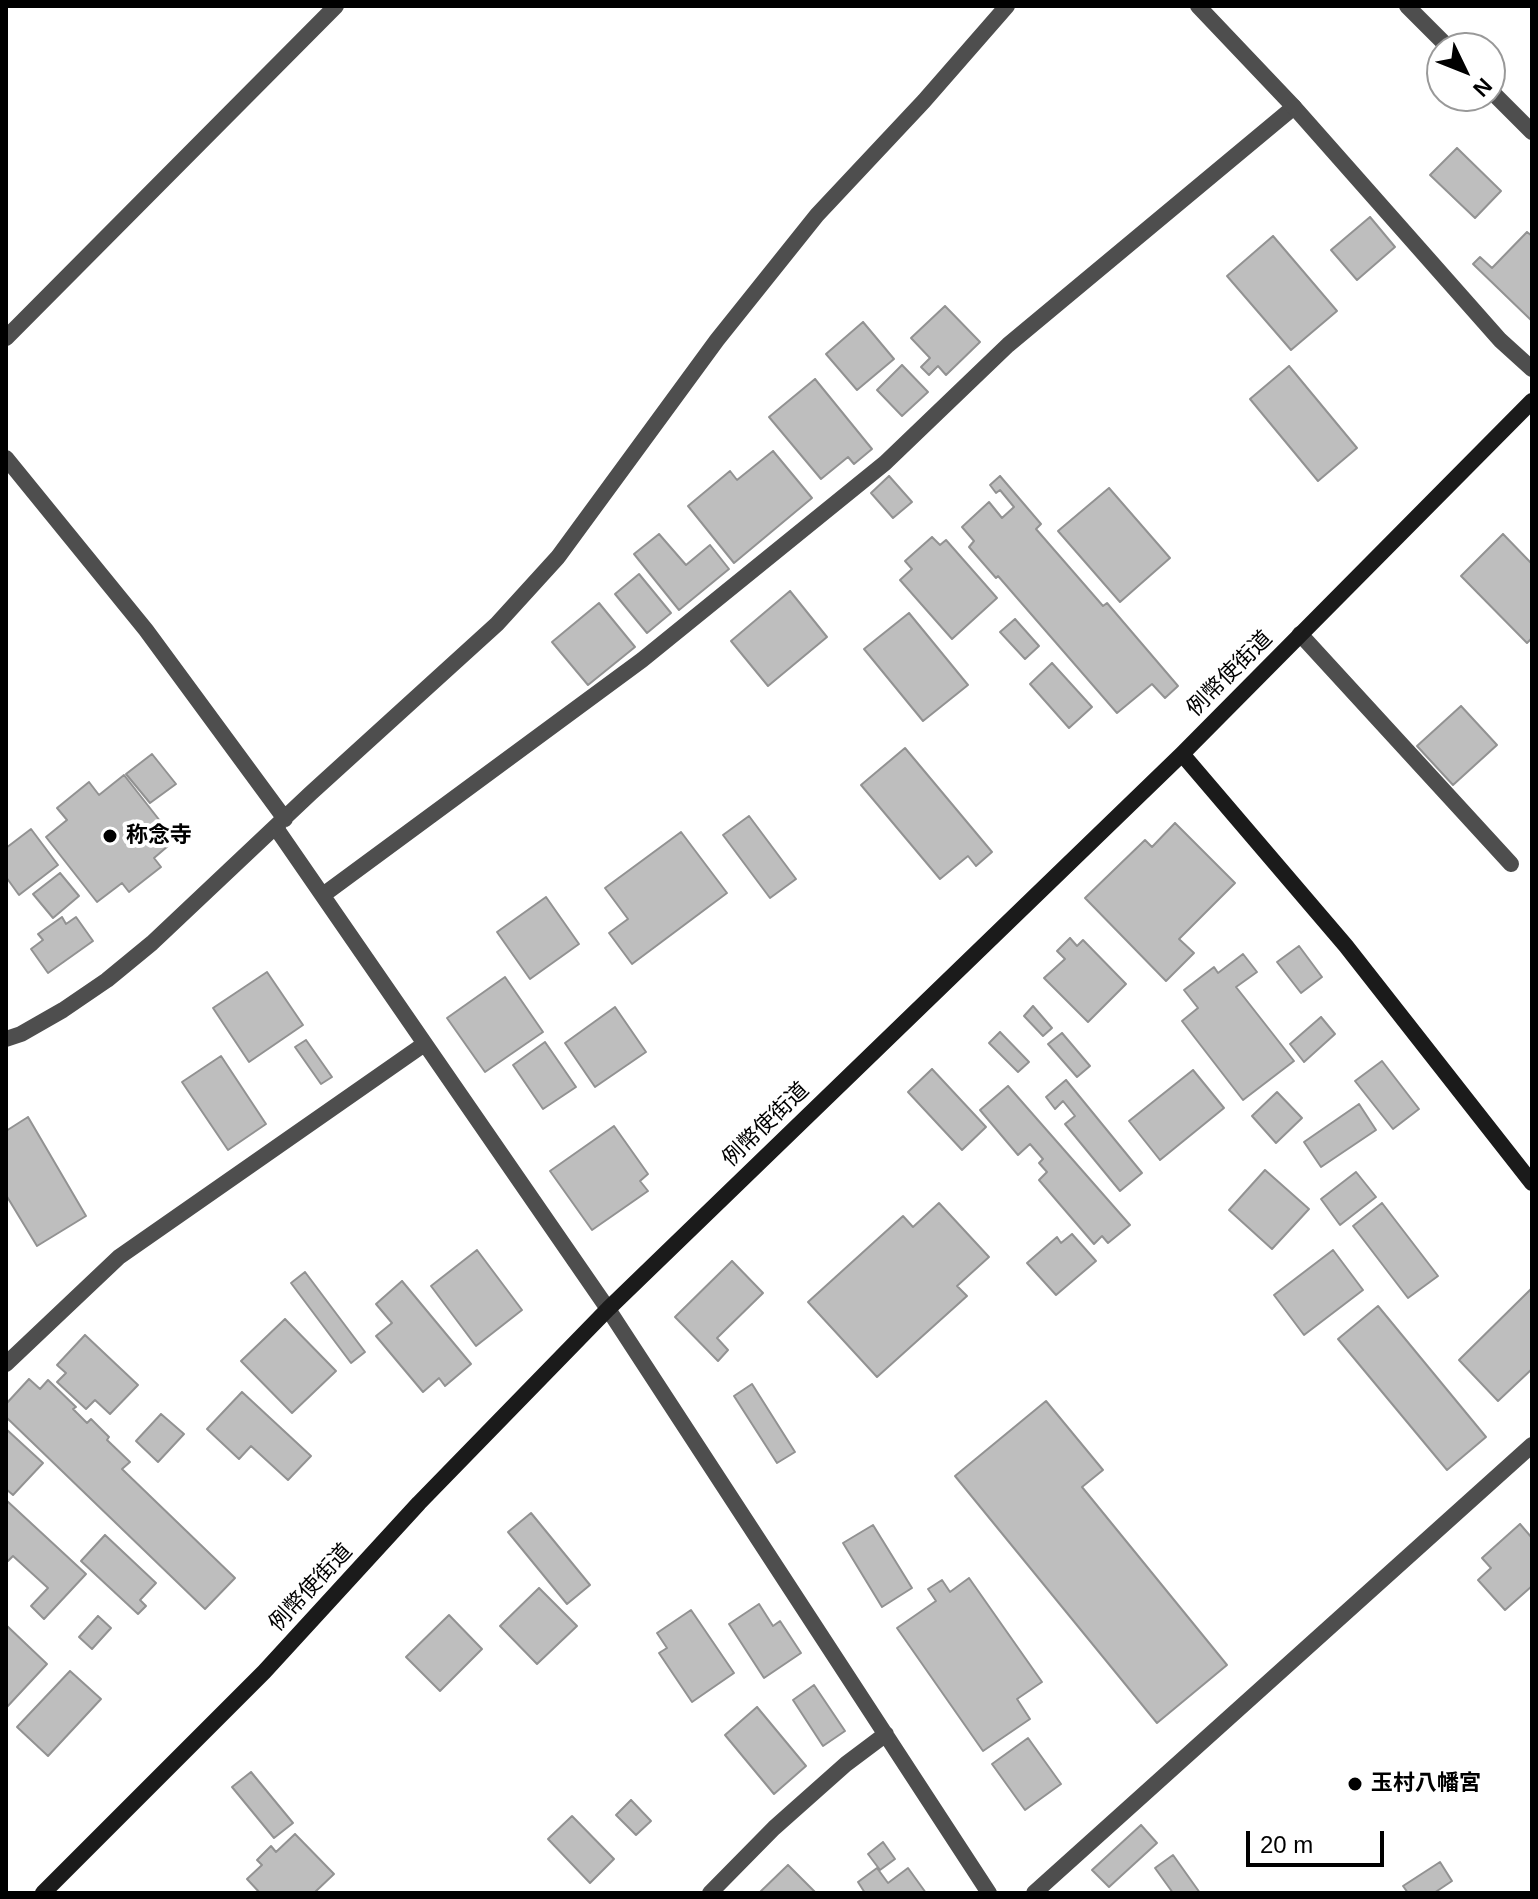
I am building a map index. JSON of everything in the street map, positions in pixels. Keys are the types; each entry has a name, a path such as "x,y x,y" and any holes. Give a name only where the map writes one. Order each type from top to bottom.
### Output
{"main road":[{"name":"例幣使街道","path":"43,1893 264,1672 419,1503 608,1309 1182,754 1531,404"},
{"path":"1182,754 1346,946 1532,1183"}],"street":[{"path":"6,338 336,6"},
{"path":"6,1039 63,1010 107,980 152,943 497,624 558,557 761,282 817,215 924,101 1007,6"},
{"path":"1198,6 1294,107 1500,340 1532,369"},
{"path":"1407,6 1433,32"},
{"path":"1506,106 1532,132"},
{"path":"323,895 642,660 885,463 1008,345 1294,107"},
{"path":"6,458 146,630 280,823 323,895 423,1045 608,1309 989,1893"},
{"path":"1300,634 1511,864"},
{"path":"6,1364 119,1257 423,1045"},
{"path":"1034,1893 1532,1445"},
{"path":"710,1893 774,1828 846,1764 886,1734"}],"building":[{"path":"1457,148 1501,191 1475,218 1430,175"},
{"path":"1370,217 1395,247 1357,280 1331,250"},
{"path":"1527,232 1532,236 1532,321 1473,264 1480,257 1492,268"},
{"path":"1273,236 1337,311 1291,350 1227,276"},
{"path":"945,306 980,342 946,375 938,366 929,375 921,367 930,358 911,338"},
{"path":"863,322 894,359 857,390 826,354"},
{"path":"902,365 928,392 902,416 877,390"},
{"path":"1289,366 1357,448 1318,481 1250,399"},
{"path":"815,379 872,449 854,464 848,457 821,479 769,417"},
{"path":"773,451 812,498 734,563 688,506 730,471 737,480"},
{"path":"889,476 912,502 893,518 871,493"},
{"path":"1000,476 1041,524 1036,529 1103,606 1107,603 1178,686 1165,698 1152,684 1117,713 969,547 974,541 962,527 989,502 1002,518 1014,507 1000,490 996,493 990,485"},
{"path":"1109,488 1170,558 1120,602 1058,531"},
{"path":"659,534 686,565 710,545 729,569 679,610 634,554"},
{"path":"1503,534 1532,564 1532,638 1527,643 1461,576"},
{"path":"932,537 940,545 946,540 997,598 952,639 900,580 912,569 905,561"},
{"path":"639,574 671,613 647,633 615,594"},
{"path":"790,591 827,637 768,686 731,641"},
{"path":"599,603 635,647 588,685 552,642"},
{"path":"909,613 968,685 923,721 864,649"},
{"path":"1015,619 1039,646 1025,659 1000,632"},
{"path":"1052,663 1092,707 1069,728 1030,684"},
{"path":"1461,706 1497,745 1453,785 1417,746"},
{"path":"905,748 992,852 976,866 968,856 940,879 861,785"},
{"path":"152,754 176,784 150,803 126,774"},
{"path":"124,775 175,840 154,858 161,867 129,892 122,883 97,902 46,837 67,820 57,808 89,782 99,795"},
{"path":"749,816 796,879 770,898 723,835"},
{"path":"1175,823 1235,883 1179,939 1194,953 1166,981 1085,898 1145,840 1152,847"},
{"path":"31,829 58,865 19,895 6,877 6,848"},
{"path":"681,832 727,893 632,964 609,933 628,919 605,888"},
{"path":"60,873 79,896 53,918 33,894"},
{"path":"546,897 579,944 530,979 497,932"},
{"path":"62,917 66,924 76,917 93,941 48,973 31,949 43,940 38,934"},
{"path":"1070,938 1077,946 1083,940 1126,984 1088,1022 1044,978 1065,959 1057,951"},
{"path":"1299,946 1322,977 1301,993 1277,962"},
{"path":"1243,954 1257,972 1236,987 1294,1061 1243,1100 1182,1021 1198,1008 1184,990 1214,967 1218,973"},
{"path":"267,972 303,1025 249,1062 213,1008"},
{"path":"505,977 543,1032 485,1072 447,1018"},
{"path":"1033,1006 1052,1028 1043,1036 1024,1016"},
{"path":"615,1007 646,1052 595,1087 565,1043"},
{"path":"1321,1017 1335,1034 1304,1062 1290,1044"},
{"path":"1000,1032 1029,1062 1018,1072 989,1043"},
{"path":"1062,1033 1090,1066 1077,1077 1048,1044"},
{"path":"306,1040 332,1077 321,1084 295,1047"},
{"path":"545,1042 576,1087 543,1109 513,1065"},
{"path":"221,1056 266,1124 228,1150 182,1082"},
{"path":"1382,1061 1419,1109 1393,1129 1355,1081"},
{"path":"932,1069 986,1127 962,1150 908,1092"},
{"path":"1193,1070 1224,1108 1160,1160 1129,1121"},
{"path":"1066,1080 1142,1173 1120,1191 1065,1124 1075,1116 1063,1101 1055,1109 1046,1097"},
{"path":"1008,1086 1130,1225 1108,1243 1102,1236 1094,1244 1039,1180 1047,1172 1039,1163 1043,1159 1030,1144 1018,1155 980,1110"},
{"path":"1277,1092 1302,1118 1276,1143 1252,1116"},
{"path":"1359,1104 1376,1130 1321,1167 1304,1142"},
{"path":"28,1117 86,1216 37,1246 6,1195 6,1131"},
{"path":"614,1126 648,1174 640,1181 648,1191 592,1230 550,1171"},
{"path":"1265,1170 1309,1209 1272,1249 1229,1210"},
{"path":"1356,1172 1376,1197 1340,1225 1321,1199"},
{"path":"939,1203 989,1257 957,1286 967,1296 877,1377 808,1302 903,1216 913,1227"},
{"path":"1382,1203 1438,1276 1408,1298 1353,1226"},
{"path":"1072,1234 1096,1261 1056,1295 1027,1263 1057,1237 1061,1243"},
{"path":"477,1250 522,1310 476,1346 431,1286"},
{"path":"1333,1250 1363,1290 1304,1335 1274,1295"},
{"path":"732,1261 763,1293 717,1338 728,1350 718,1361 675,1317"},
{"path":"305,1272 365,1352 351,1363 291,1283"},
{"path":"402,1281 471,1364 445,1386 439,1378 423,1392 376,1336 392,1323 376,1304"},
{"path":"1532,1288 1532,1369 1498,1401 1459,1360"},
{"path":"1378,1306 1486,1437 1447,1470 1338,1339"},
{"path":"285,1319 336,1371 292,1413 241,1361"},
{"path":"85,1335 138,1385 110,1414 95,1400 86,1409 57,1382 66,1373 57,1365"},
{"path":"29,1379 40,1389 48,1380 76,1407 73,1409 87,1423 91,1419 130,1462 122,1469 235,1578 205,1609 6,1417 6,1404"},
{"path":"752,1384 795,1452 777,1463 734,1396"},
{"path":"242,1392 311,1456 288,1480 251,1446 239,1459 207,1429"},
{"path":"1046,1401 1103,1470 1082,1487 1227,1665 1157,1723 955,1476"},
{"path":"161,1414 184,1434 158,1462 136,1441"},
{"path":"6,1429 43,1463 13,1495 6,1489"},
{"path":"6,1500 86,1574 44,1619 31,1606 48,1588 13,1556 8,1561 6,1559"},
{"path":"531,1513 590,1585 567,1604 508,1532"},
{"path":"1520,1524 1532,1538 1532,1586 1505,1610 1478,1580 1491,1568 1482,1558"},
{"path":"873,1525 912,1588 882,1607 843,1543"},
{"path":"105,1535 156,1583 140,1600 146,1606 138,1614 81,1561"},
{"path":"969,1578 1042,1682 1017,1699 1030,1719 983,1751 897,1628 936,1601 928,1589 942,1580 950,1592"},
{"path":"539,1588 577,1626 537,1664 500,1626"},
{"path":"759,1604 773,1626 780,1621 801,1653 764,1678 729,1624"},
{"path":"691,1610 734,1673 692,1702 659,1653 667,1648 657,1633"},
{"path":"449,1615 482,1649 440,1691 406,1657"},
{"path":"98,1616 111,1628 92,1649 79,1637"},
{"path":"6,1625 47,1664 6,1708"},
{"path":"70,1671 101,1699 48,1756 17,1727"},
{"path":"814,1685 845,1731 823,1746 793,1700"},
{"path":"757,1707 806,1766 774,1794 725,1735"},
{"path":"1028,1738 1061,1784 1025,1810 992,1764"},
{"path":"251,1772 293,1823 274,1838 232,1787"},
{"path":"631,1800 651,1821 636,1835 616,1815"},
{"path":"572,1816 614,1859 590,1883 548,1839"},
{"path":"1141,1825 1157,1843 1109,1887 1092,1870"},
{"path":"295,1834 334,1874 314,1893 260,1893 247,1879 262,1865 257,1860 271,1846 276,1852"},
{"path":"883,1842 895,1859 880,1870 868,1854"},
{"path":"1173,1855 1200,1893 1173,1893 1155,1868"},
{"path":"1440,1862 1452,1881 1434,1893 1408,1893 1403,1886"},
{"path":"788,1865 816,1893 759,1893"},
{"path":"877,1868 888,1883 908,1868 926,1893 865,1893 858,1882"}],"place":[{"name":"称念寺","path":"110,836"},
{"name":"玉村八幡宮","path":"1355,1784"}]}
